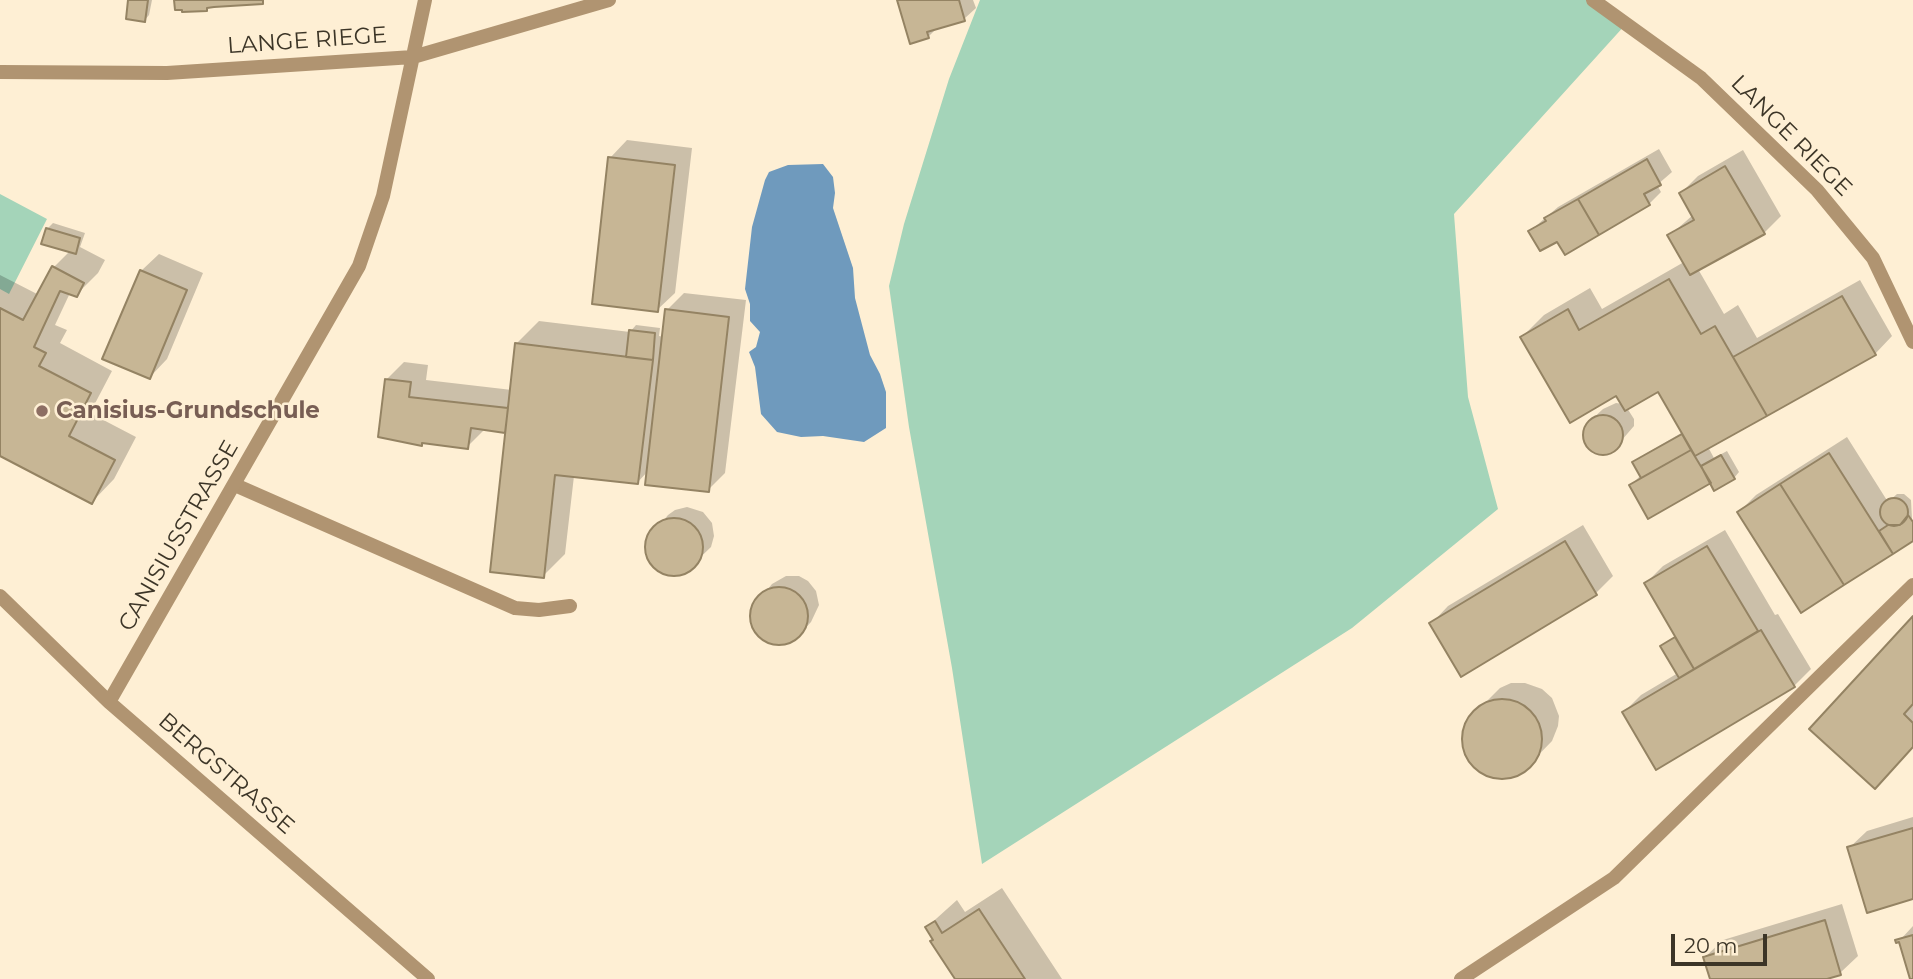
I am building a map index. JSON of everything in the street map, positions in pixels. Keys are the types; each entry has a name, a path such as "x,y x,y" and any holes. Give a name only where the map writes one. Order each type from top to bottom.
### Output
{"street":[{"name":"CANISIUSSTRASSE","path":"109,702 359,266 383,197 425,0"},
{"name":"LANGE RIEGE","path":"0,72 167,73 413,57 609,0"},
{"name":"LANGE RIEGE","path":"1593,0 1701,78 1817,190 1873,258 1913,342"},
{"path":"235,485 515,608 539,610 570,606"},
{"path":"1461,979 1614,878 1913,585"},
{"name":"BERGSTRASSE","path":"0,596 109,702 428,979"}],"green space":[{"path":"980,0 1593,0 1626,24 1454,214 1468,397 1498,509 1352,628 982,864 952,668 909,427 889,286 904,224 949,79"},
{"path":"0,194 47,219 9,294 0,289"}],"water":[{"path":"823,164 833,177 833,208 853,268 855,298 870,355 886,392 886,428 864,442 823,436 801,437 777,432 761,414 755,367 749,352 756,347 760,332 750,321 750,304 745,289 752,227 765,180 769,172 788,165"}],"building":[{"path":"128,0 148,0 145,22 126,19"},
{"path":"174,0 263,0 263,4 182,12 175,10"},
{"path":"897,0 959,0 965,21 927,32 929,38 910,44"},
{"path":"608,157 675,165 658,312 592,304"},
{"path":"1647,159 1661,185 1644,194 1650,205 1599,235 1578,199"},
{"path":"1725,166 1765,234 1690,275 1667,235 1694,220 1679,193"},
{"path":"1578,199 1599,235 1565,255 1557,242 1540,251 1528,231 1546,221 1544,218"},
{"path":"46,228 80,238 76,254 41,244"},
{"path":"52,266 84,283 77,297 60,291 34,347 46,353 39,366 91,393 69,436 115,460 92,504 0,456 0,308 23,320"},
{"path":"140,270 187,290 150,379 102,359"},
{"path":"1669,279 1701,334 1715,326 1767,416 1695,456 1658,392 1625,411 1616,396 1570,423 1520,337 1568,309 1579,330"},
{"path":"1842,296 1876,355 1767,416 1733,357"},
{"path":"665,309 729,317 709,492 645,485"},
{"path":"629,330 655,333 653,360 626,357"},
{"path":"515,343 653,360 638,484 555,475 544,578 490,572"},
{"path":"385,379 411,382 409,397 508,408 505,433 471,428 468,449 422,443 422,446 378,437"},
{"path":"1603,415 1611,416 1617,421 1622,427 1622,443 1617,449 1611,454 1603,455 1595,454 1589,449 1584,443 1583,435 1584,427 1589,421 1595,416"},
{"path":"1682,434 1691,450 1641,478 1632,462"},
{"path":"1691,450 1711,483 1648,519 1629,485"},
{"path":"1829,453 1893,554 1844,585 1780,484"},
{"path":"1721,455 1735,479 1714,491 1701,466"},
{"path":"1780,484 1844,585 1801,613 1737,512"},
{"path":"1894,498 1904,502 1908,512 1904,522 1894,526 1884,522 1880,512 1884,502"},
{"path":"1908,515 1913,522 1913,541 1893,554 1879,531 1888,525 1900,525"},
{"path":"668,518 680,518 695,526 703,541 703,553 695,568 680,576 668,576 653,568 645,553 645,541 653,526"},
{"path":"1565,541 1597,595 1461,677 1429,623"},
{"path":"1707,546 1758,631 1694,669 1644,583"},
{"path":"773,587 785,587 800,595 808,610 808,622 800,637 785,645 773,645 758,637 750,622 750,610 758,595"},
{"path":"1913,616 1913,704 1904,714 1913,723 1913,747 1875,789 1809,729"},
{"path":"1761,630 1795,687 1656,770 1622,712"},
{"path":"1675,637 1694,669 1679,678 1660,646"},
{"path":"1502,699 1517,702 1530,711 1539,724 1542,739 1539,754 1530,767 1517,776 1502,779 1487,776 1474,767 1465,754 1462,739 1465,724 1474,711 1487,702"},
{"path":"1913,828 1913,899 1867,913 1847,847"},
{"path":"979,909 1025,979 955,979 930,941 933,940 925,927 935,921 942,933"},
{"path":"1825,920 1841,975 1827,979 1710,979 1703,957"},
{"path":"1913,935 1913,979 1910,979 1899,942 1896,943 1895,940"}],"place":[{"name":"Canisius-Grundschule","path":"42,411"}]}
